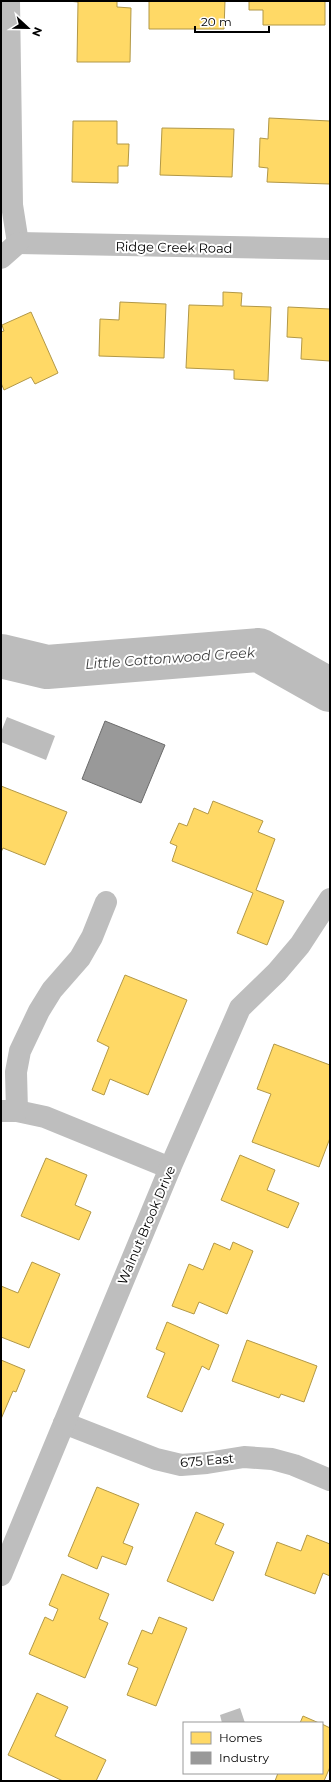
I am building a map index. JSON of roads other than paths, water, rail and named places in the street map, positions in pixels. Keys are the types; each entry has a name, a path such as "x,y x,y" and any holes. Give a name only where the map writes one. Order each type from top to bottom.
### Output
{"street":[{"path":"1,258 18,243 12,205 9,1"},
{"name":"Ridge Creek Road","path":"18,243 330,249"},
{"name":"Walnut Brook Drive","path":"1,1575 170,1168 240,1008 277,972 300,945 330,899"},
{"path":"106,902 92,937 83,953 52,990 39,1011 20,1051 9,1111 45,1117 170,1168"},
{"name":"675 East","path":"64,1423 162,1461 181,1465 244,1457 272,1459 294,1465 330,1480"}],"waterway":[{"name":"Little Cottonwood Creek","path":"1,656 47,667 259,650 330,690"}]}
